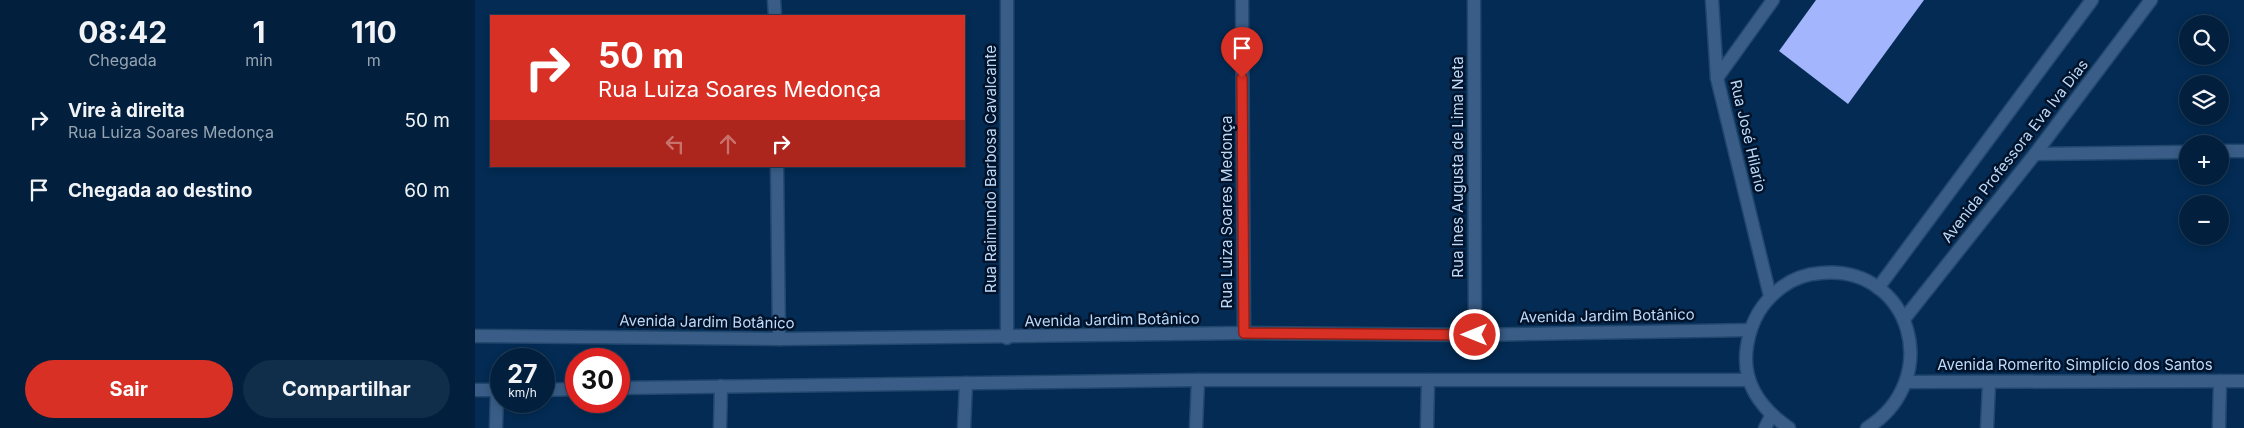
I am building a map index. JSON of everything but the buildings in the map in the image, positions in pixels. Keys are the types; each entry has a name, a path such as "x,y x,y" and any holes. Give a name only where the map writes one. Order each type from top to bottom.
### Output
{"street":[{"path":"775,0 775,15"},
{"name":"Rua Raimundo Barbosa Cavalcante","path":"1007,0 1007,338"},
{"name":"Rua Luiza Soares Medonça","path":"1242,0 1244,333"},
{"name":"Rua Ines Augusta de Lima Neta","path":"1474,0 1475,335"},
{"path":"1712,0 1717,78"},
{"name":"Rua José Hilario","path":"1770,296 1717,78 1773,0"},
{"name":"Avenida Professora Eva Iva Dias","path":"1878,288 2092,0"},
{"name":"Avenida Professora Eva Iva Dias","path":"1904,320 2035,154 2151,0"},
{"path":"2229,151 2244,151"},
{"path":"2035,154 2179,152"},
{"path":"777,167 779,339"},
{"path":"1789,428 1771,416 1758,399 1749,380 1745,355 1749,330 1757,312 1770,296 1789,282 1811,274 1834,272 1857,276 1878,288 1893,302 1904,320 1911,351 1907,382 1897,402 1881,419 1867,428"},
{"name":"Avenida Jardim Botânico","path":"475,336 779,339 1007,338 1244,333 1475,335 1749,330"},
{"path":"630,388 1198,380 1749,380"},
{"path":"1196,428 1198,380"},
{"path":"1427,428 1428,381"},
{"path":"2219,428 2220,381"},
{"name":"Avenida Romerito Simplício dos Santos","path":"1907,382 2244,381"},
{"path":"964,428 966,383"},
{"path":"1987,428 1989,383"},
{"path":"720,428 721,386"},
{"path":"475,390 490,390"},
{"path":"495,428 497,413"},
{"path":"1765,428 1771,416"}],"route":[{"path":"1242,78 1244,333 1475,335"}]}
